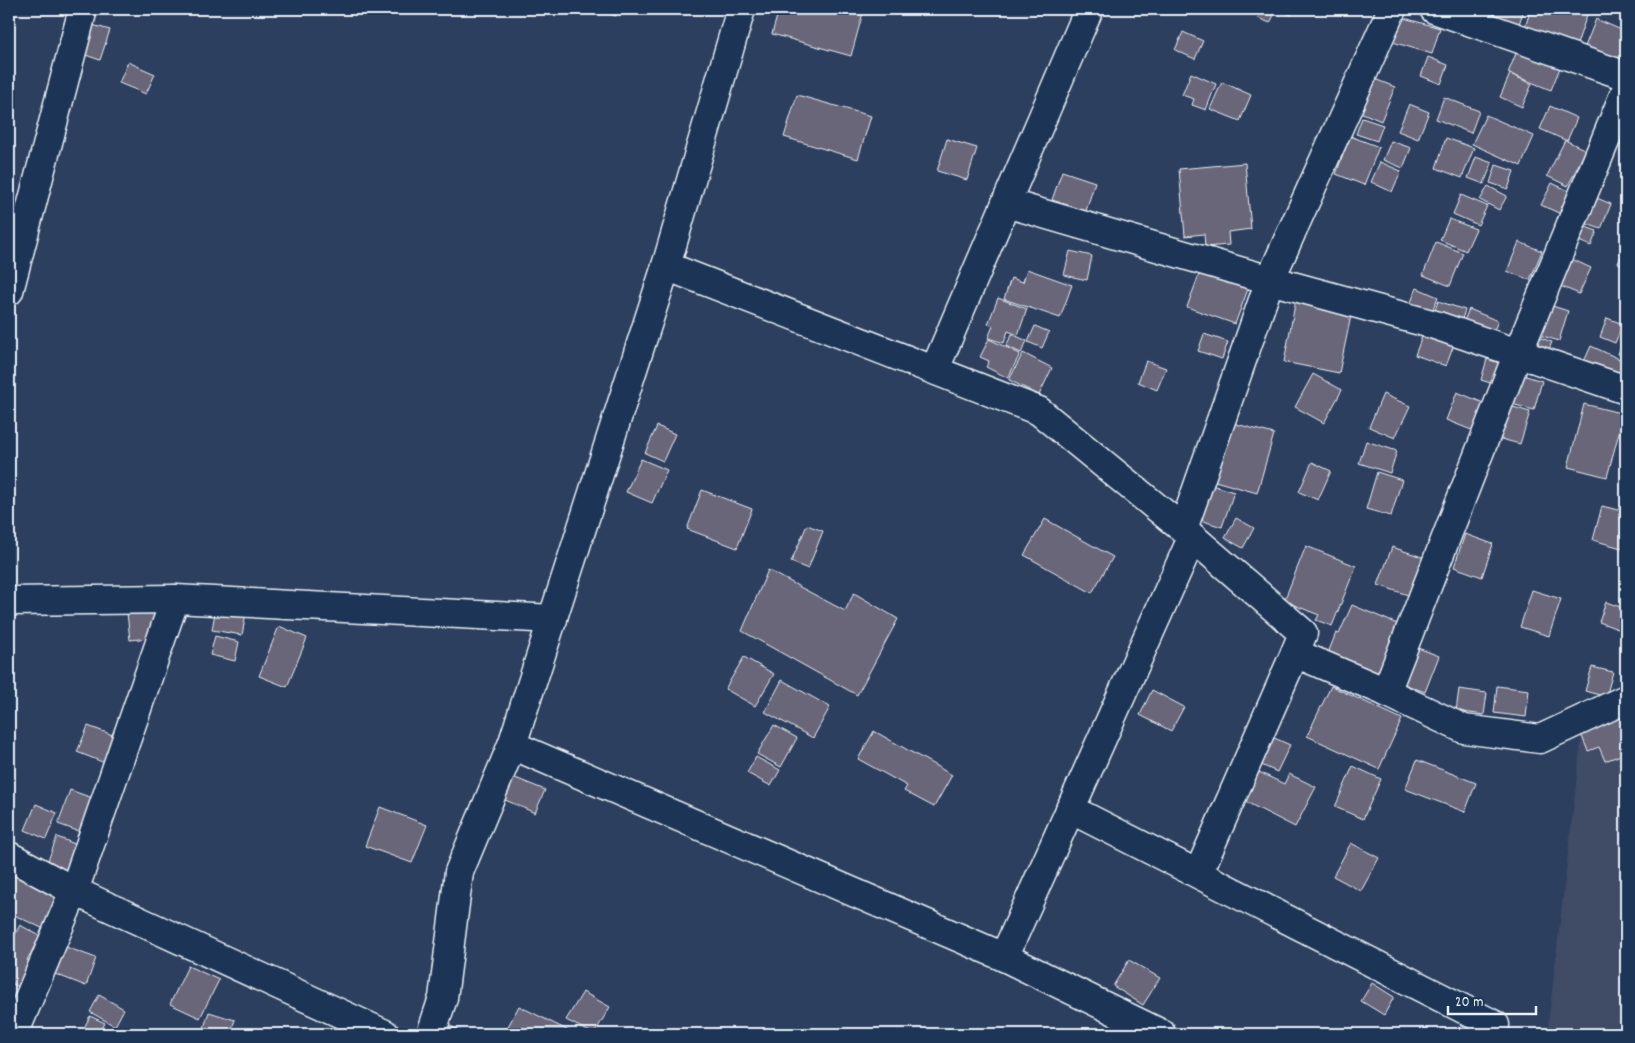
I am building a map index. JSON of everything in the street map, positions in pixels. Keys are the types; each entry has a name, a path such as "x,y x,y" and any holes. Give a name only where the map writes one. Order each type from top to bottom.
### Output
{"street":[{"path":"9,291 83,9"},
{"path":"431,1034 443,998 459,872 512,745 666,266 741,9"},
{"path":"935,369 1089,9"},
{"path":"1004,957 1070,809 1188,533 1270,280 1392,9"},
{"path":"1434,9 1626,76"},
{"path":"1386,692 1518,353 1626,90"},
{"path":"1006,203 1270,280 1435,325 1626,390"},
{"path":"666,266 1039,411 1188,533 1303,633 1199,872"},
{"path":"9,600 175,600 553,619"},
{"path":"14,1034 74,891 175,600"},
{"path":"1295,653 1386,692 1464,729 1540,739 1626,698"},
{"path":"512,745 1004,957 1162,1034"},
{"path":"1070,809 1199,872 1495,1025"},
{"path":"9,856 74,891 385,1034"}],"shaded area":[{"path":"1626,699 1626,1034 1547,1034 1584,716"}],"building":[{"path":"591,9 618,9 616,16"},
{"path":"779,9 864,9 851,56 772,34"},
{"path":"1262,9 1275,13 1270,23 1258,18"},
{"path":"1277,9 1294,9 1291,15"},
{"path":"1485,9 1524,9 1516,33 1481,22"},
{"path":"1531,9 1589,9 1574,53 1522,36"},
{"path":"1393,15 1440,28 1432,54 1386,40"},
{"path":"1596,19 1626,32 1626,45 1619,64 1584,49"},
{"path":"89,24 110,30 100,60 80,53"},
{"path":"1183,32 1203,41 1195,59 1175,50"},
{"path":"1519,46 1562,63 1551,90 1508,73"},
{"path":"1428,57 1448,65 1441,84 1421,76"},
{"path":"128,62 155,74 146,94 119,83"},
{"path":"1191,73 1216,84 1206,110 1192,105 1194,99 1182,95"},
{"path":"1510,74 1532,84 1522,107 1500,97"},
{"path":"1372,78 1395,87 1381,121 1358,111"},
{"path":"1222,82 1251,95 1240,121 1210,109"},
{"path":"797,95 871,116 858,159 784,137"},
{"path":"1444,97 1479,111 1471,133 1436,119"},
{"path":"1409,104 1429,112 1418,139 1398,131"},
{"path":"1550,106 1577,118 1567,141 1540,129"},
{"path":"1486,115 1534,136 1521,166 1472,144"},
{"path":"1362,118 1383,125 1377,141 1356,134"},
{"path":"1350,136 1379,147 1364,185 1336,174"},
{"path":"1446,138 1474,148 1462,178 1436,168"},
{"path":"947,139 977,148 967,180 937,171"},
{"path":"1565,140 1586,150 1568,186 1547,176"},
{"path":"1391,141 1411,148 1403,168 1383,160"},
{"path":"1476,157 1492,163 1484,184 1468,178"},
{"path":"1380,162 1401,171 1392,192 1371,182"},
{"path":"1245,163 1251,229 1228,232 1229,245 1205,247 1204,234 1185,236 1179,169"},
{"path":"1496,165 1514,171 1508,189 1490,183"},
{"path":"1062,171 1095,182 1086,211 1052,200"},
{"path":"1552,183 1571,192 1561,214 1541,205"},
{"path":"1488,186 1507,196 1499,210 1480,200"},
{"path":"1461,195 1487,206 1478,225 1453,214"},
{"path":"1592,196 1611,204 1601,229 1581,222"},
{"path":"1449,219 1476,229 1466,251 1440,240"},
{"path":"1580,225 1597,231 1591,246 1574,239"},
{"path":"1436,242 1463,253 1450,286 1423,275"},
{"path":"1519,242 1542,251 1530,280 1507,271"},
{"path":"1626,246 1626,267 1618,263"},
{"path":"1070,251 1092,256 1087,280 1064,275"},
{"path":"1565,256 1591,268 1579,294 1553,283"},
{"path":"1027,269 1072,285 1060,318 1004,299 1011,278 1023,282"},
{"path":"1200,272 1248,289 1235,324 1187,307"},
{"path":"1417,288 1438,297 1428,320 1407,311"},
{"path":"998,298 1027,309 1018,335 1008,331 1004,343 988,338 993,326 988,324"},
{"path":"1296,299 1352,311 1339,373 1284,362"},
{"path":"1438,301 1465,310 1458,331 1431,322"},
{"path":"1546,304 1568,311 1559,341 1536,334"},
{"path":"1469,309 1498,321 1490,340 1461,328"},
{"path":"1607,318 1623,324 1615,343 1600,337"},
{"path":"1035,326 1049,332 1042,348 1028,342"},
{"path":"1424,331 1455,342 1446,366 1415,355"},
{"path":"1626,333 1626,358 1618,354"},
{"path":"1012,334 1027,341 1021,353 1006,346"},
{"path":"1204,334 1228,342 1222,359 1198,351"},
{"path":"1536,336 1552,342 1547,354 1532,348"},
{"path":"989,339 1020,354 1008,378 986,367 989,361 980,357"},
{"path":"1591,346 1626,362 1626,387 1582,366"},
{"path":"1023,353 1052,368 1039,395 1009,380"},
{"path":"1487,359 1506,365 1500,386 1481,380"},
{"path":"1146,361 1166,368 1157,390 1138,382"},
{"path":"1513,372 1542,381 1534,410 1504,402"},
{"path":"1313,374 1342,390 1324,423 1295,407"},
{"path":"1457,392 1491,406 1479,433 1446,420"},
{"path":"1383,394 1410,406 1395,438 1369,427"},
{"path":"1584,404 1624,414 1607,477 1568,467"},
{"path":"1506,405 1530,412 1520,444 1497,438"},
{"path":"1225,421 1274,434 1257,493 1208,479"},
{"path":"657,426 675,434 663,461 645,453"},
{"path":"1366,441 1397,451 1390,473 1359,463"},
{"path":"641,459 667,470 652,503 626,492"},
{"path":"1312,462 1331,471 1318,500 1299,492"},
{"path":"1377,472 1402,480 1391,516 1366,509"},
{"path":"1208,484 1234,492 1222,527 1197,519"},
{"path":"702,490 752,509 737,548 687,529"},
{"path":"1602,506 1626,512 1625,549 1593,540"},
{"path":"1236,518 1254,528 1243,548 1225,538"},
{"path":"1045,519 1113,557 1092,593 1024,555"},
{"path":"807,525 823,531 808,569 791,562"},
{"path":"1465,534 1493,544 1482,577 1454,567"},
{"path":"1306,546 1356,566 1332,626 1316,620 1319,615 1284,601"},
{"path":"1392,547 1428,559 1414,597 1378,585"},
{"path":"768,570 845,611 854,593 898,619 857,695 742,631"},
{"path":"1532,590 1561,599 1549,636 1520,627"},
{"path":"1606,602 1626,609 1626,632 1599,622"},
{"path":"1352,605 1402,626 1380,676 1328,653 1336,633 1339,634"},
{"path":"216,607 246,613 242,635 212,630"},
{"path":"155,610 158,637 130,640 127,613"},
{"path":"279,626 307,638 287,687 259,676"},
{"path":"215,636 239,642 235,661 210,655"},
{"path":"1410,645 1439,656 1425,692 1396,681"},
{"path":"744,657 774,674 755,706 725,689"},
{"path":"1592,667 1613,672 1606,697 1585,691"},
{"path":"782,680 830,707 813,738 765,712"},
{"path":"1331,686 1402,719 1379,769 1307,736"},
{"path":"1497,686 1529,690 1526,717 1494,713"},
{"path":"1459,689 1487,693 1484,715 1456,711"},
{"path":"1152,690 1184,707 1171,731 1140,715"},
{"path":"1626,710 1626,753 1605,761 1599,747 1588,751 1581,734"},
{"path":"774,725 797,738 781,767 757,754"},
{"path":"88,726 121,738 110,765 77,752"},
{"path":"874,731 952,775 934,807 904,791 907,786 858,759"},
{"path":"1272,737 1290,745 1277,772 1259,764"},
{"path":"756,757 780,770 771,786 747,773"},
{"path":"1417,760 1476,783 1465,812 1405,789"},
{"path":"1353,766 1381,779 1363,819 1335,807"},
{"path":"1259,772 1284,784 1289,774 1316,787 1295,827 1244,801"},
{"path":"513,777 545,790 535,813 503,799"},
{"path":"70,790 95,799 83,833 58,824"},
{"path":"36,804 57,813 46,839 25,830"},
{"path":"380,807 427,825 412,863 365,846"},
{"path":"57,837 80,846 70,872 47,863"},
{"path":"1351,843 1379,858 1361,891 1333,876"},
{"path":"9,869 63,895 46,930 14,915 9,927"},
{"path":"20,925 40,936 27,960 32,963 19,987 9,982 9,946"},
{"path":"66,947 96,958 86,986 55,974"},
{"path":"1129,960 1160,978 1143,1005 1113,986"},
{"path":"188,966 219,980 200,1018 170,1004"},
{"path":"1372,983 1394,997 1384,1015 1361,1001"},
{"path":"583,992 610,1007 594,1034 566,1020"},
{"path":"99,995 124,1009 115,1026 90,1012"},
{"path":"519,1006 569,1031 568,1034 504,1034"},
{"path":"209,1012 235,1020 230,1034 202,1034"},
{"path":"90,1016 105,1023 99,1034 81,1034"},
{"path":"448,1025 467,1034 444,1034"}]}
